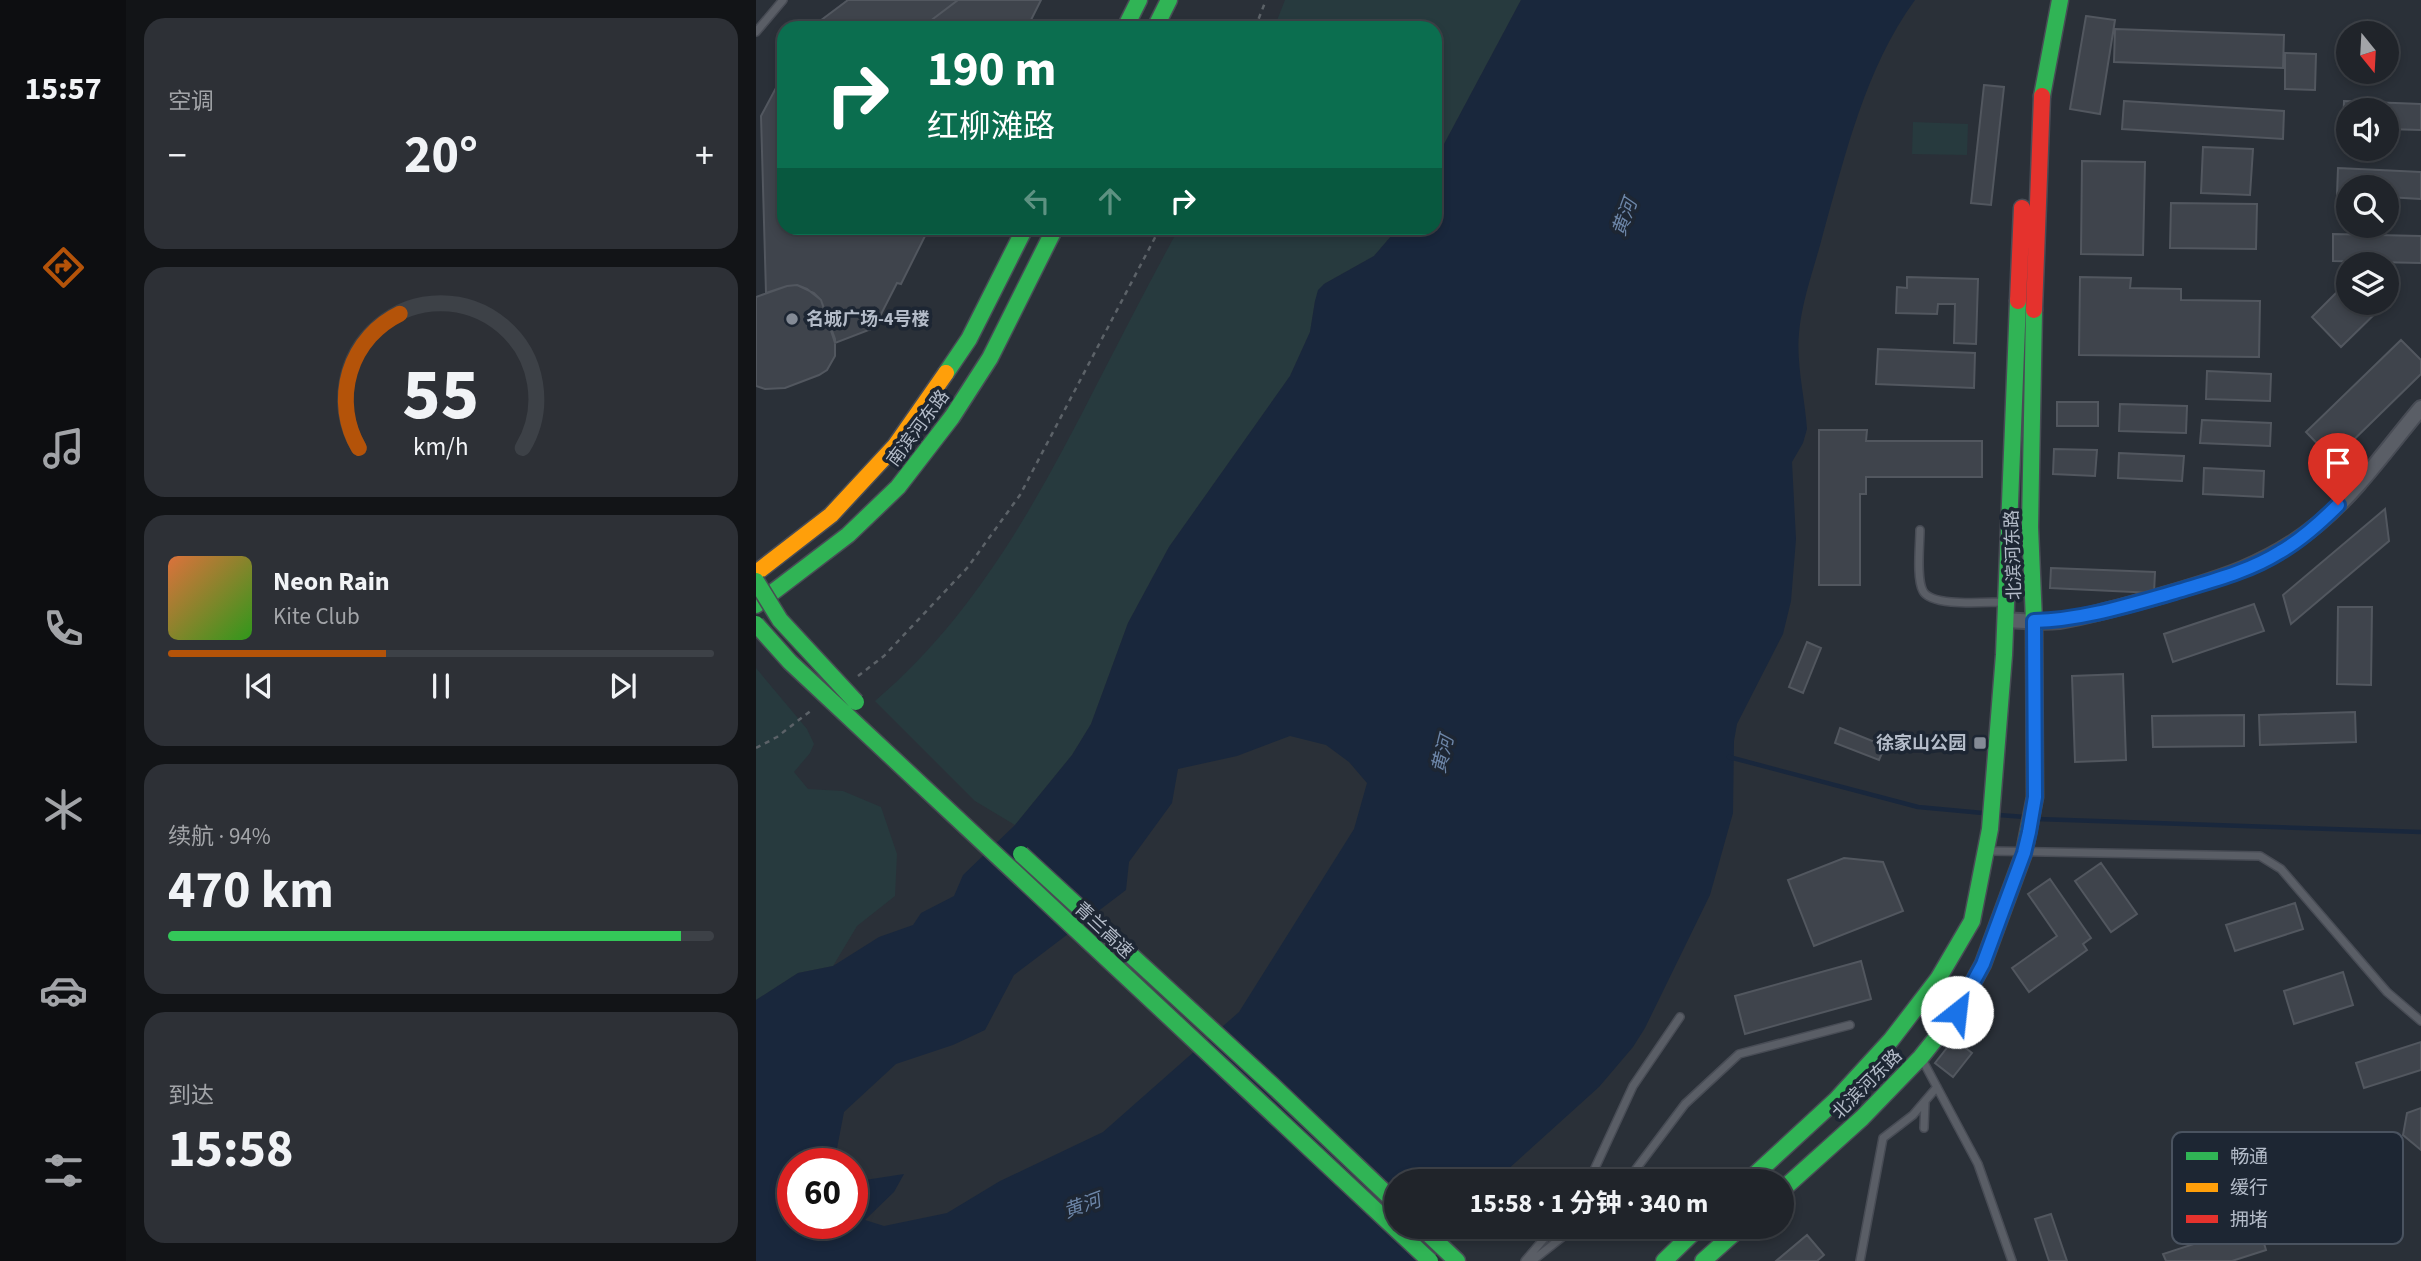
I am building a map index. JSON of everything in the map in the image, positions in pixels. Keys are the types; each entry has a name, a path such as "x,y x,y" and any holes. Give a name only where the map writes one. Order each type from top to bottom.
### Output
{"main road":[{"path":"1128,21 1139,0"},
{"path":"1158,21 1168,0"},
{"name":"北滨河东路","path":"1794,1179 1862,1118 1921,1057 1957,1012 1983,964 2024,853 2029,832 2035,797 2034,621 2030,527 2031,423 2042,90 2060,0"},
{"name":"北滨河东路","path":"1761,1169 1836,1100 1891,1040 1938,979 1972,921 1990,829 2006,620 2027,88 2036,43"},
{"name":"南滨河东路","path":"756,573 831,515 895,446 969,339 1021,235"},
{"name":"南滨河东路","path":"756,605 848,535 906,477 952,418 990,358 1052,235"},
{"path":"756,582 780,620 870,715"},
{"name":"青兰高速","path":"756,624 789,662 1430,1261"},
{"name":"青兰高速","path":"1014,847 1384,1192"},
{"path":"1434,1239 1457,1261"},
{"path":"1664,1261 1687,1239"},
{"path":"1703,1261 1728,1239"}],"street":[{"path":"2006,620 2058,621 2137,603 2225,577 2281,552 2320,523 2356,486 2421,408"}],"lane":[{"path":"756,32 783,0"},
{"path":"1920,530 1921,583 1929,598 1935,601 2007,603"},
{"path":"1987,851 2260,856 2281,869 2387,992 2421,1021"},
{"path":"1595,1169 1633,1086 1680,1017"},
{"path":"1636,1169 1685,1104 1739,1054 1850,1025"},
{"path":"1921,1057 1978,1164 2012,1261"},
{"path":"1860,1261 1883,1138 1913,1115 1937,1087"},
{"path":"1924,1128 1925,1101"},
{"path":"1525,1261 1544,1239"},
{"path":"1532,1261 1560,1239"}],"path":[{"path":"1258,21 1266,0"},
{"path":"852,680 884,656 968,567 1020,495 1156,235"},
{"path":"756,748 777,737 820,705"}],"green space":[{"path":"1285,0 1521,0 1442,148 1442,21 1277,21"},
{"path":"1913,122 1968,124 1967,155 1912,154"},
{"path":"1175,235 1392,235 1374,256 1324,284 1315,301 1310,332 1290,376 1169,547 1128,623 1091,724 1072,755 1015,825 975,801 875,701 944,632 1002,554 1052,470"},
{"path":"756,668 807,729 814,744 794,772 808,789 843,791 881,807 897,854 895,896 857,926 833,966 798,973 756,1000"}],"water":[{"name":"黄河","path":"1521,0 1915,0 1883,54 1859,112 1803,308 1799,357 1807,429 1803,443 1792,462 1796,539 1791,601 1783,634 1737,724 1734,741 1733,813 1710,895 1645,1028 1633,1047 1599,1087 1508,1169 1384,1169 1384,1239 1438,1239 1419,1261 756,1261 756,1000 798,973 833,966 879,937 913,925 921,913 954,896 963,875 1015,825 1072,755 1091,724 1128,623 1169,547 1290,376 1310,332 1318,290 1374,256 1392,235 1442,235 1442,148","holes":["1290,736 1326,745 1349,762 1367,783 1354,829 1239,1012 1103,1132 1000,1181 947,1213 884,1226 868,1221 868,1239 777,1239 777,1148 837,1148 844,1112 896,1064 953,1045 985,1030 1014,975 1126,890 1129,862 1172,803 1178,769 1237,756"]},
{"path":"904,1174 894,1192 868,1217 868,1180"}],"building":[{"path":"848,0 958,0 930,21 820,21"},
{"path":"958,0 1041,0 1030,21 930,21"},
{"path":"2086,16 2115,20 2100,114 2070,109"},
{"path":"2115,29 2284,35 2283,68 2114,62"},
{"path":"2285,53 2316,54 2315,90 2285,89"},
{"path":"1984,85 2004,87 1991,205 1971,203"},
{"path":"777,86 777,235 926,235 901,284 897,283 874,328 835,343 821,300 814,293 797,285 766,293 761,116"},
{"path":"2124,101 2284,111 2283,139 2122,129"},
{"path":"2399,103 2421,104 2421,130 2399,129"},
{"path":"2203,147 2253,149 2250,195 2201,193"},
{"path":"2082,161 2145,162 2143,255 2081,254"},
{"path":"2338,168 2421,172 2421,199 2399,198 2399,175 2338,175"},
{"path":"2171,203 2257,204 2256,249 2170,248"},
{"path":"2333,234 2336,234 2336,238 2421,236 2421,263 2399,262 2399,252 2336,252 2336,261 2333,261"},
{"path":"1907,277 1978,279 1976,344 1954,343 1955,304 1938,304 1937,314 1896,313 1897,287 1907,288"},
{"path":"2080,277 2131,278 2130,288 2181,289 2181,300 2260,301 2259,357 2079,355"},
{"name":"名城广场-4号楼","path":"797,285 821,300 835,339 835,356 827,370 785,388 765,389 756,386 756,297"},
{"path":"2336,293 2336,315 2374,315 2341,347 2312,317"},
{"path":"2401,340 2421,360 2421,374 2333,460 2306,432"},
{"path":"1878,349 1975,353 1974,388 1876,384"},
{"path":"2207,371 2271,374 2270,401 2206,399"},
{"path":"2057,402 2098,402 2098,426 2057,426"},
{"path":"2120,404 2187,406 2186,433 2119,431"},
{"path":"2202,420 2271,423 2270,446 2200,443"},
{"path":"1819,430 1867,430 1866,441 1982,441 1982,477 1866,477 1866,494 1860,494 1860,585 1819,585"},
{"path":"2054,449 2097,450 2095,476 2053,474"},
{"path":"2119,453 2184,456 2182,481 2118,478"},
{"path":"2204,468 2264,471 2263,497 2203,494"},
{"path":"2385,509 2389,541 2291,624 2283,595"},
{"path":"2051,568 2155,572 2154,593 2050,588"},
{"path":"2254,604 2264,631 2173,662 2164,634"},
{"path":"2338,607 2372,607 2371,685 2337,684"},
{"path":"1807,642 1821,648 1803,693 1789,687"},
{"path":"2123,674 2126,760 2075,762 2072,676"},
{"path":"2355,712 2356,742 2260,745 2259,715"},
{"path":"2244,715 2244,746 2153,747 2152,716"},
{"path":"1840,728 1885,746 1879,760 1835,743"},
{"path":"1844,858 1883,862 1903,911 1814,946 1788,880"},
{"path":"2101,863 2137,914 2111,932 2075,881"},
{"path":"2050,879 2091,938 2083,944 2087,950 2029,992 2012,968 2057,936 2028,894"},
{"path":"2295,903 2303,929 2235,951 2226,925"},
{"path":"1861,961 1871,999 1745,1034 1735,996"},
{"path":"2343,972 2353,1005 2294,1024 2284,991"},
{"path":"1954,1039 1972,1053 1953,1077 1935,1063"},
{"path":"2421,1042 2421,1070 2364,1088 2356,1063"},
{"path":"2421,1108 2421,1150 2403,1135 2407,1113"},
{"path":"2051,1214 2067,1261 2049,1261 2035,1219"},
{"path":"1807,1235 1824,1255 1817,1261 1776,1261"},
{"path":"2194,1244 2264,1244 2266,1250 2232,1261 2166,1261 2163,1254"}],"waterway":[{"path":"1729,757 1918,807 1983,813"},
{"path":"1999,815 2025,817"},
{"path":"2037,819 2421,832"}],"traffic: fast":[{"path":"1128,21 1139,0"},
{"path":"1158,21 1169,0"},
{"path":"2042,96 2060,0"},
{"path":"946,373 969,339 1021,235"},
{"path":"756,605 848,535 898,487 952,417 990,358 1052,235"},
{"path":"1761,1169 1836,1100 1891,1040 1938,979 1972,921 1990,829 2004,655 2018,301"},
{"path":"1794,1179 1862,1118 1921,1057 1957,1012 1983,964 2024,853 2035,797 2034,621 2030,527 2034,310"},
{"path":"756,581 780,620 856,702"},
{"path":"756,624 790,662 1430,1261"},
{"path":"1021,854 1384,1192"},
{"path":"1434,1239 1457,1261"},
{"path":"1664,1261 1687,1239"},
{"path":"1703,1261 1728,1239"}],"traffic: slow":[{"path":"756,573 831,515 895,446 946,373"}],"traffic: jam":[{"path":"2034,310 2042,96"},
{"path":"2018,301 2022,208"}],"place":[{"name":"名城广场-4号楼","path":"792,319"},
{"name":"徐家山公园","path":"1980,743"}],"route":[{"path":"1957,1012 1983,964 2024,853 2029,832 2035,797 2034,621 2058,621 2124,606 2213,581 2248,568 2281,552 2320,523 2338,505"}]}
